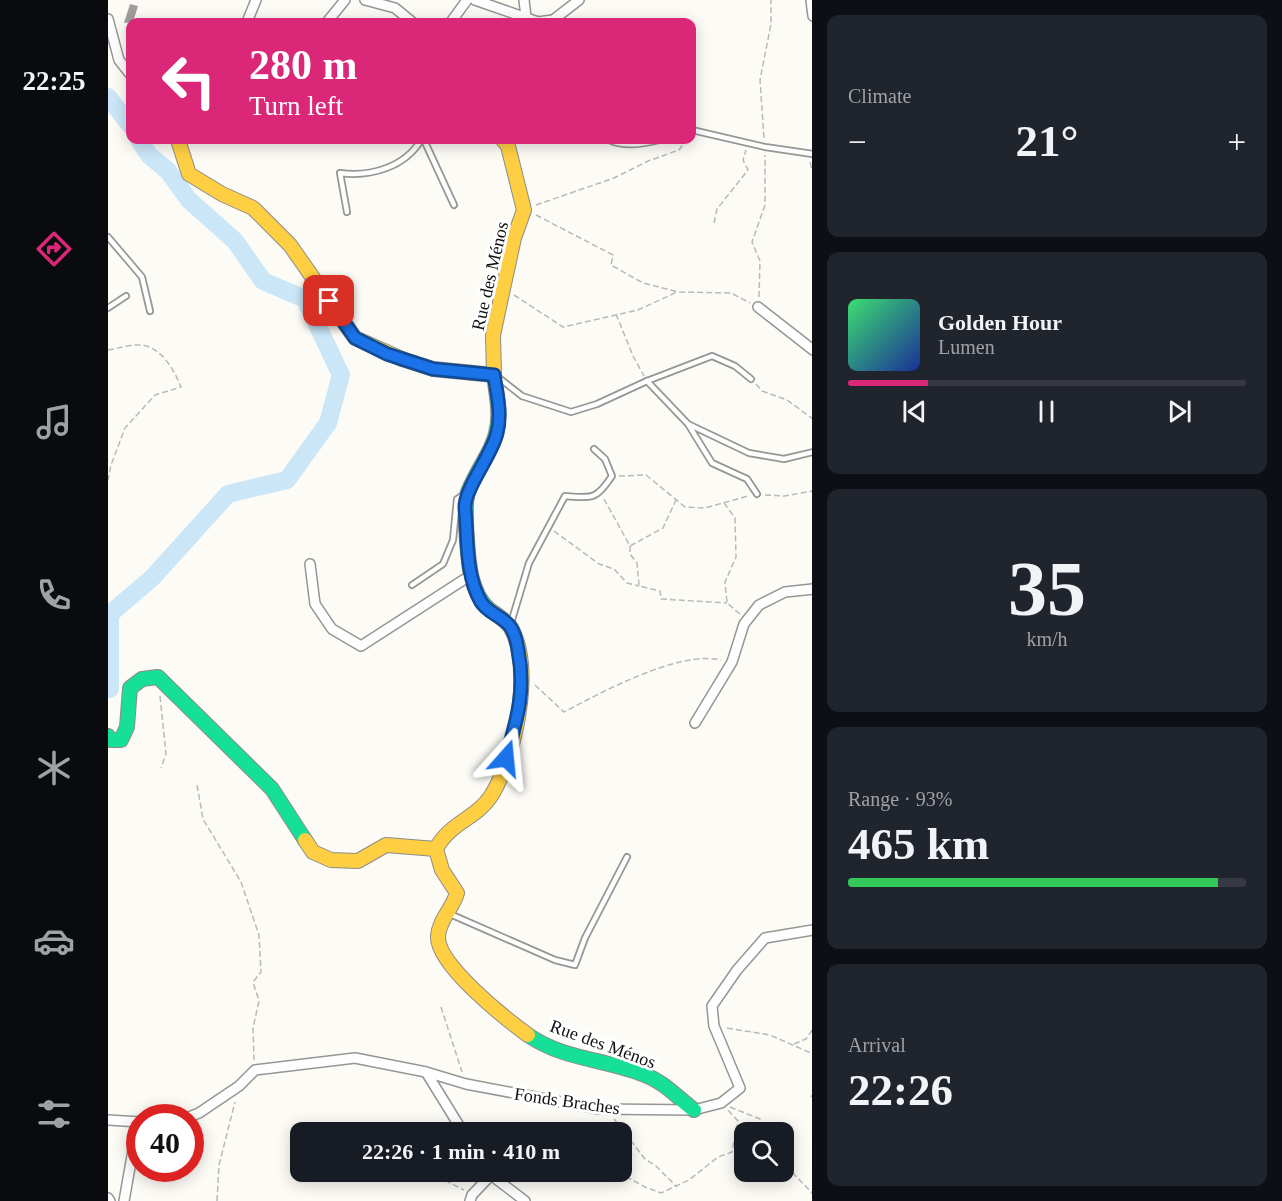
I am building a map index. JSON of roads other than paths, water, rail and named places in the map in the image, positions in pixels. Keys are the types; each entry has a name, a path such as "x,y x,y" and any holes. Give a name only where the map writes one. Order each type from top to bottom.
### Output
{"street":[{"path":"249,18 256,0"},
{"path":"330,18 345,0"},
{"path":"365,0 380,2 395,8 407,18"},
{"path":"454,18 467,0"},
{"path":"475,0 526,17 524,0"},
{"path":"556,18 579,0"},
{"path":"108,19 119,60 126,69"},
{"path":"179,144 189,174 222,194 253,208 290,245 355,338 387,354 433,369 494,375"},
{"name":"Rue des Ménos","path":"506,144 524,210 514,238 493,335 494,375 500,414 497,434 491,451 468,492 465,504 471,575 482,604 510,626"},
{"path":"758,307 812,349"},
{"path":"310,564 315,604 332,629 361,646 365,646 471,575"},
{"path":"695,723 732,662 744,624 759,605 784,592 812,588"},
{"path":"108,736 111,740 121,740 127,727 130,688 142,679 158,677 272,789 313,852 331,860 358,861 386,845 436,849 443,836 481,808 491,796 502,773 517,724 523,675 517,644 510,626"},
{"name":"Rue des Ménos","path":"436,849 442,870 457,893 456,902 441,922 438,944 447,960 477,994 548,1048 648,1076 694,1110"},
{"name":"Fonds Braches","path":"204,1110 240,1086 255,1070 355,1058 426,1072 466,1084 599,1109 694,1110 721,1103 740,1088 714,1026 712,1006 765,938 812,930"},
{"path":"426,1072 457,1122"},
{"path":"108,1120 126,1121"},
{"path":"124,1201 128,1182"},
{"path":"471,1198 482,1182"},
{"path":"499,1182 525,1201"}],"lane":[{"path":"696,131 748,143 810,153"},
{"path":"347,212 340,172 358,175 383,170 413,153 419,144"},
{"path":"424,144 454,205"},
{"path":"108,237 141,277 150,311"},
{"path":"108,309 126,296"},
{"path":"494,375 522,396 571,412 597,404 647,381 712,356 735,366 751,379"},
{"path":"647,381 688,424 712,463 747,479 757,494"},
{"path":"688,424 749,453 784,459 812,452"},
{"path":"510,626 529,563 565,496 591,498 601,493 612,476 605,459 594,448"},
{"path":"412,585 443,564 453,540 456,499 468,492"},
{"path":"448,913 555,960 575,964 585,938 627,857"}],"waterway":[{"path":"108,97 126,120"},
{"path":"110,689 110,614 152,578 228,494 287,480 328,423 341,375 305,299 263,281 235,241 189,200 168,171 149,155 142,144"}]}
